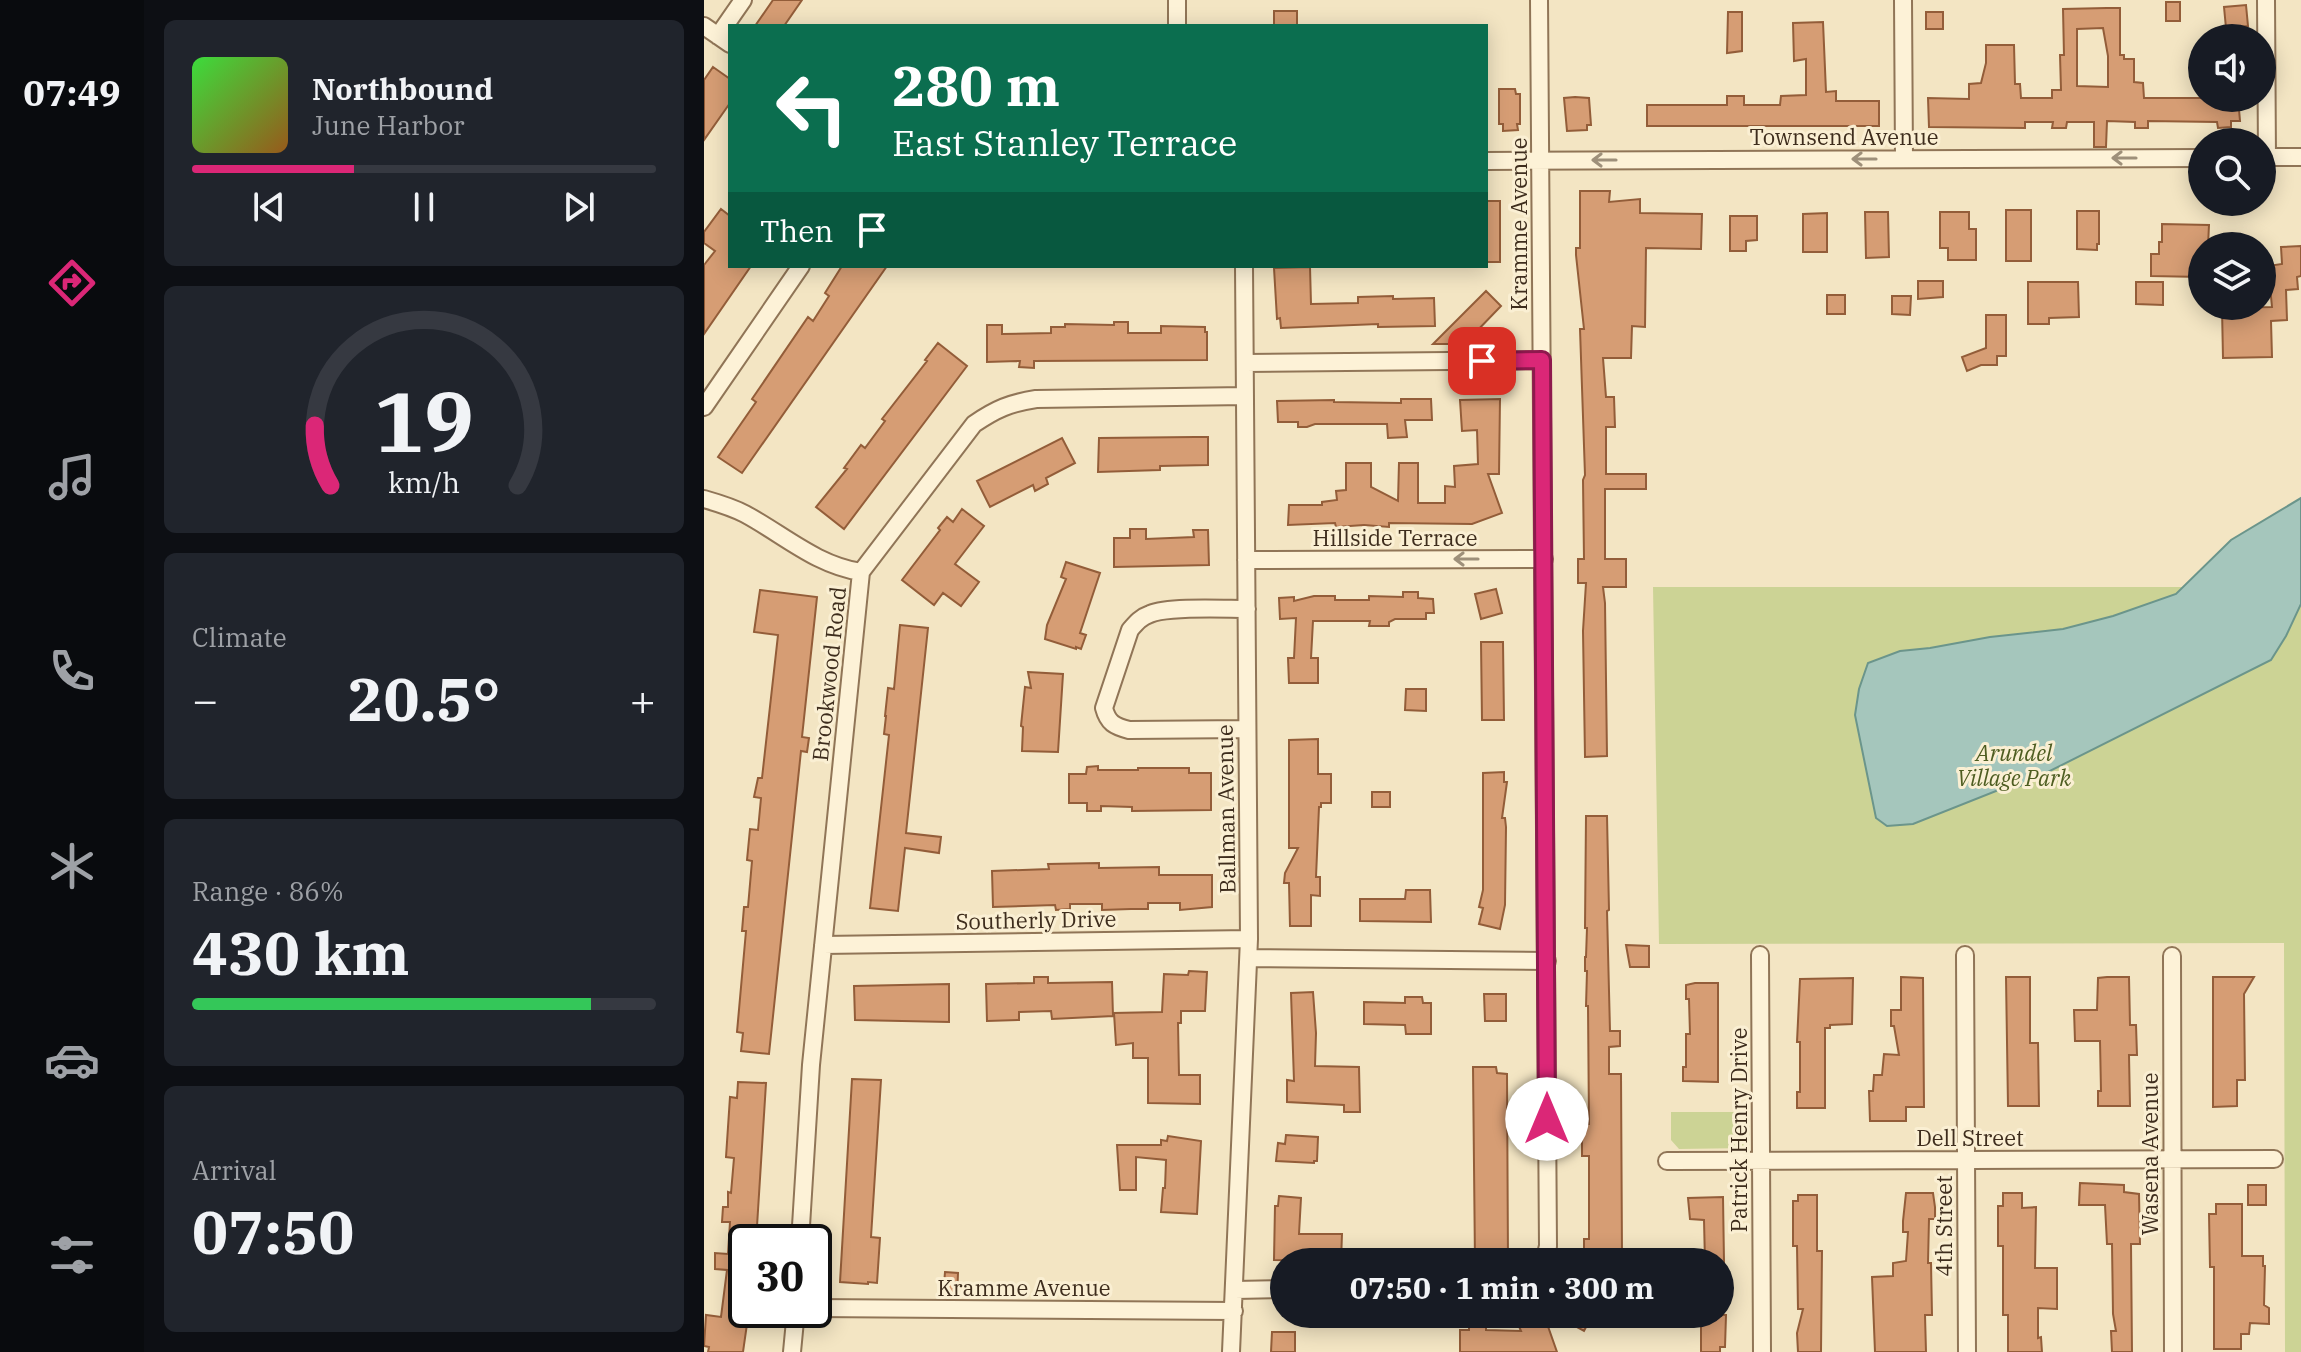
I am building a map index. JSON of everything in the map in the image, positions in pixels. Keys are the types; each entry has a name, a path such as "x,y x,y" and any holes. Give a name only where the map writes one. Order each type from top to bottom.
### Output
{"street":[{"path":"717,35 743,0"},
{"path":"1177,0 1177,24"},
{"name":"Kramme Avenue","path":"1539,0 1548,1248"},
{"path":"1903,0 1904,159"},
{"path":"2264,128 2266,0"},
{"path":"2276,157 2301,157"},
{"name":"Townsend Avenue","path":"1488,161 2188,158"},
{"path":"704,407 800,268"},
{"name":"Ballman Avenue","path":"1231,1352 1249,958 1244,268"},
{"path":"1245,363 1542,360"},
{"name":"Brookwood Road","path":"801,1224 811,1065 861,572 974,424 1011,403 1036,399 1245,396"},
{"path":"704,499 744,513 812,556 840,569 861,572"},
{"name":"Hillside Terrace","path":"1246,560 1544,559"},
{"path":"1247,609 1164,611 1150,613 1138,620 1130,630 1104,708 1108,720 1129,730 1247,729"},
{"name":"Southerly Drive","path":"823,945 1249,939"},
{"name":"Patrick Henry Drive","path":"1760,955 1762,1352"},
{"name":"4th Street","path":"1965,955 1967,1352"},
{"name":"Wasena Avenue","path":"2172,956 2173,1352"},
{"path":"1249,958 1547,961"},
{"name":"Dell Street","path":"1667,1161 2274,1159"},
{"path":"1235,1290 1270,1289"},
{"name":"Kramme Avenue","path":"832,1308 1234,1311"},
{"path":"792,1352 794,1328"}],"green space":[{"name":"Arundel Village Park","path":"1653,587 2301,587 2301,1352 2285,1352 2284,943 1659,944"},
{"path":"1671,1112 1746,1112 1748,1148 1679,1149 1671,1140"}],"water":[{"path":"2301,498 2301,604 2271,660 2018,787 2001,789 1913,824 1887,826 1876,818 1855,715 1859,689 1868,663 1900,651 2063,629 2176,594 2231,540"}],"building":[{"path":"773,0 802,0 785,24 756,24"},
{"path":"2166,2 2180,2 2180,21 2166,21"},
{"path":"2246,5 2248,24 2226,24 2224,7"},
{"path":"2120,8 2120,55 2124,55 2124,59 2134,59 2134,82 2143,83 2144,98 2188,98 2188,112 2239,112 2240,121 2231,121 2231,127 2218,128 2217,122 2148,121 2148,128 2135,128 2135,122 2107,121 2106,147 2094,147 2094,122 2067,122 2066,128 2052,128 2053,122 2025,122 2025,128 1929,127 1928,98 1969,99 1969,84 1981,83 1986,45 2014,45 2015,84 2020,84 2021,98 2052,98 2052,90 2061,90 2060,55 2064,55 2063,9","holes":["2103,28 2108,56 2108,87 2077,86 2077,29"]},
{"path":"1274,11 1297,11 1297,24 1274,24"},
{"path":"1728,12 1742,12 1742,51 1727,53"},
{"path":"1926,12 1943,12 1943,29 1926,29"},
{"path":"1823,22 1826,92 1836,91 1836,101 1879,101 1879,126 1647,126 1647,105 1727,105 1727,96 1744,96 1744,105 1780,105 1781,96 1806,95 1806,59 1794,61 1793,23"},
{"path":"713,67 728,78 728,106 704,140 704,80"},
{"path":"1499,89 1515,89 1516,94 1520,94 1518,130 1503,131 1503,124 1499,124"},
{"path":"1564,98 1589,98 1591,125 1587,125 1587,130 1567,131"},
{"path":"1580,191 1610,191 1609,202 1640,199 1640,213 1702,214 1701,249 1646,248 1645,327 1632,326 1631,358 1603,358 1606,397 1614,397 1615,427 1606,427 1606,474 1646,474 1646,489 1605,489 1605,559 1626,559 1626,587 1603,587 1607,756 1585,757 1583,631 1586,583 1578,583 1578,559 1584,559 1585,475 1580,329 1584,329 1576,255 1576,248 1580,248"},
{"path":"1488,201 1500,201 1500,262 1488,262"},
{"path":"721,209 728,214 728,268 750,268 704,334 704,265 715,251 704,243 704,232"},
{"path":"2006,210 2031,210 2031,261 2006,261"},
{"path":"2077,211 2099,211 2097,250 2077,249"},
{"path":"1865,212 1888,212 1889,257 1866,258"},
{"path":"1940,212 1969,212 1969,229 1976,229 1976,260 1948,260 1948,248 1940,248"},
{"path":"1827,213 1827,252 1803,252 1803,214"},
{"path":"1730,216 1757,216 1757,240 1746,241 1746,251 1730,251"},
{"path":"2162,224 2209,225 2209,232 2188,232 2188,277 2151,276 2151,254 2159,254 2159,242 2162,242"},
{"path":"2301,246 2301,276 2297,277 2298,289 2286,290 2287,320 2271,321 2272,357 2223,358 2222,320 2276,320 2276,265 2282,264 2281,247"},
{"path":"841,268 886,268 742,473 718,457 756,402 752,399 808,317 813,321 829,296 825,293"},
{"path":"1274,268 1310,268 1311,304 1358,303 1358,297 1434,298 1435,326 1378,327 1378,324 1281,328 1280,318 1277,319"},
{"path":"1918,281 1943,281 1943,297 1918,299"},
{"path":"2028,282 2078,282 2079,317 2049,318 2049,324 2028,324"},
{"path":"2136,282 2163,282 2163,305 2136,304"},
{"path":"1486,291 1501,306 1473,335 1472,344 1433,344"},
{"path":"1827,295 1845,295 1845,314 1827,314"},
{"path":"1892,296 1911,296 1910,315 1892,314"},
{"path":"1986,315 2006,315 2006,356 1997,356 1997,365 1981,365 1967,371 1962,357 1986,348"},
{"path":"1114,322 1128,322 1128,333 1161,333 1161,326 1205,327 1207,360 1034,361 1034,368 1019,367 1020,361 987,362 987,325 1002,325 1002,334 1051,333 1051,327 1065,327 1065,324 1114,325"},
{"path":"938,343 967,366 844,529 816,507 847,469 844,468 861,445 865,448 885,421 882,419"},
{"path":"1401,399 1431,399 1432,420 1405,420 1407,437 1388,438 1387,424 1315,424 1298,427 1298,422 1278,422 1277,401 1401,403"},
{"path":"1500,399 1499,474 1488,474 1502,513 1472,524 1389,523 1389,527 1336,527 1335,523 1288,525 1289,505 1322,505 1322,502 1337,500 1336,491 1346,490 1346,463 1371,463 1371,487 1398,501 1399,463 1418,463 1418,503 1445,503 1445,486 1455,487 1454,466 1478,464 1477,430 1462,431 1460,400"},
{"path":"1208,437 1208,465 1098,472 1099,438"},
{"path":"1062,438 1075,463 1046,478 1048,484 1035,491 1033,485 990,507 977,481"},
{"path":"962,509 984,526 955,564 979,582 961,606 943,593 934,605 902,580 947,517 953,522"},
{"path":"1130,529 1146,529 1146,539 1194,537 1193,530 1208,530 1209,565 1114,567 1114,538 1130,538"},
{"path":"1066,562 1100,573 1080,633 1086,635 1081,649 1045,639 1047,625 1066,579 1061,577"},
{"path":"1496,589 1502,613 1481,619 1475,594"},
{"path":"760,590 817,597 802,737 809,738 807,752 801,751 769,1054 741,1051 743,1033 737,1032 746,931 742,931 744,907 748,907 752,861 747,860 750,829 758,830 761,798 754,797 758,778 762,778 778,635 754,632"},
{"path":"1403,592 1418,592 1418,598 1433,599 1434,613 1426,613 1426,619 1395,619 1389,622 1389,626 1369,626 1370,621 1313,621 1311,658 1318,658 1318,683 1289,683 1288,658 1294,658 1296,618 1280,619 1279,598 1294,597 1294,601 1314,596 1335,596 1335,600 1369,600 1369,596 1403,597"},
{"path":"900,625 928,628 906,833 941,837 939,853 905,848 898,911 870,908 889,735 884,734 885,716 888,688 894,689"},
{"path":"1481,642 1503,642 1504,720 1482,720"},
{"path":"1028,672 1063,674 1058,752 1022,751 1025,687 1031,688"},
{"path":"1406,689 1426,689 1426,711 1405,710"},
{"path":"1318,739 1318,774 1331,774 1331,803 1321,803 1319,807 1316,877 1320,877 1320,896 1311,895 1311,926 1290,926 1289,883 1284,883 1285,873 1298,848 1289,848 1289,740"},
{"path":"1098,766 1098,770 1189,768 1189,773 1211,773 1211,810 1132,811 1132,807 1101,806 1101,811 1087,811 1087,803 1069,803 1069,774 1086,774 1087,767"},
{"path":"1504,772 1504,782 1507,782 1502,818 1505,818 1506,827 1505,905 1500,929 1479,924 1483,908 1479,907 1483,890 1483,773"},
{"path":"1372,792 1390,792 1390,807 1372,807"},
{"path":"1586,816 1607,816 1610,1031 1620,1031 1620,1046 1609,1047 1609,1074 1621,1074 1622,1248 1584,1248 1584,1239 1589,1239 1589,1156 1582,1156 1583,1124 1589,1124"},
{"path":"1099,863 1099,868 1159,867 1159,875 1212,875 1212,907 1180,910 1180,903 1148,903 1148,909 1102,910 1102,904 1070,904 1070,909 1056,910 1055,905 993,907 992,871 1049,869 1048,864"},
{"path":"1406,890 1430,890 1431,922 1360,921 1360,899 1405,899"},
{"path":"1626,945 1649,946 1649,967 1630,967"},
{"path":"1189,971 1207,972 1205,1011 1181,1011 1181,1023 1178,1023 1179,1075 1200,1075 1200,1104 1148,1103 1148,1058 1133,1058 1133,1043 1116,1045 1114,1013 1162,1012 1164,974 1188,975"},
{"path":"1034,977 1048,977 1048,983 1112,982 1113,1016 1052,1019 1051,1011 1019,1012 1019,1020 987,1021 986,984 1034,983"},
{"path":"1901,977 1923,978 1924,1107 1906,1107 1906,1121 1870,1121 1869,1091 1873,1091 1874,1075 1882,1075 1884,1054 1899,1055 1894,1026 1891,1026 1891,1010 1901,1010"},
{"path":"2006,977 2030,977 2030,1043 2038,1043 2039,1106 2008,1106"},
{"path":"2129,977 2130,1025 2136,1025 2137,1055 2129,1055 2130,1106 2098,1106 2098,1091 2101,1091 2100,1041 2075,1041 2074,1010 2097,1010 2098,978"},
{"path":"2213,977 2254,977 2244,994 2245,1080 2237,1080 2237,1106 2213,1107"},
{"path":"1853,978 1852,1024 1825,1028 1825,1108 1797,1108 1797,1092 1800,1092 1800,1042 1797,1042 1800,979"},
{"path":"1718,983 1718,1082 1683,1081 1686,1034 1690,1034 1686,985"},
{"path":"949,984 949,1022 855,1020 854,986"},
{"path":"1313,992 1315,1066 1359,1067 1360,1112 1344,1112 1344,1105 1287,1102 1287,1080 1294,1081 1291,993"},
{"path":"1484,994 1506,994 1506,1021 1485,1021"},
{"path":"1405,997 1422,997 1423,1003 1431,1003 1431,1034 1406,1034 1405,1025 1364,1024 1364,1002 1405,1003"},
{"path":"1473,1067 1496,1067 1497,1073 1507,1074 1508,1248 1475,1248"},
{"path":"852,1079 881,1080 871,1237 880,1238 877,1283 868,1284 840,1282"},
{"path":"738,1082 766,1083 757,1224 722,1222 723,1207 728,1207 728,1192 731,1193 734,1158 726,1157 730,1097 737,1098"},
{"path":"1286,1135 1318,1137 1317,1161 1276,1161 1278,1143 1285,1144"},
{"path":"1168,1136 1201,1141 1197,1214 1161,1212 1166,1160 1136,1157 1136,1190 1120,1190 1117,1145 1161,1145 1161,1140 1167,1141"},
{"path":"2080,1183 2124,1185 2124,1192 2139,1194 2140,1244 2131,1244 2132,1352 2112,1352 2111,1331 2116,1331 2112,1244 2107,1244 2105,1205 2079,1205"},
{"path":"2248,1185 2266,1185 2266,1205 2248,1205"},
{"path":"1906,1193 1933,1193 1935,1207 1935,1219 1929,1219 1932,1315 1925,1315 1926,1352 1875,1352 1872,1277 1893,1276 1893,1263 1906,1261 1908,1232 1903,1232 1903,1221"},
{"path":"2003,1193 2022,1193 2022,1208 2036,1207 2035,1268 2057,1268 2057,1309 2038,1308 2038,1338 2041,1337 2042,1352 2008,1352 2008,1315 2003,1315 2003,1246 1998,1246 1998,1206 2003,1206"},
{"path":"1798,1195 1817,1195 1817,1251 1822,1251 1821,1352 1798,1352 1797,1333 1803,1309 1798,1309 1793,1201 1798,1201"},
{"path":"1279,1196 1301,1198 1299,1234 1342,1234 1341,1248 1274,1248 1275,1206 1278,1206"},
{"path":"1723,1197 1724,1248 1705,1248 1704,1220 1690,1219 1688,1198"},
{"path":"2216,1204 2242,1204 2242,1256 2263,1256 2265,1266 2264,1305 2269,1308 2269,1324 2250,1323 2249,1334 2241,1334 2241,1349 2214,1349 2214,1267 2210,1267 2209,1214 2216,1214"},
{"path":"715,1253 728,1254 728,1328 746,1328 743,1352 708,1352 709,1347 704,1346 706,1315 721,1317 727,1270 715,1269"},
{"path":"945,1272 958,1273 957,1298 943,1297"},
{"path":"1486,1328 1521,1331 1520,1328 1549,1328 1557,1352 1460,1352 1460,1330"},
{"path":"1701,1328 1726,1328 1725,1347 1720,1347 1720,1352 1701,1352"},
{"path":"1272,1332 1295,1332 1295,1352 1271,1352"}],"route":[{"path":"1482,361 1542,360 1547,1119"}]}
